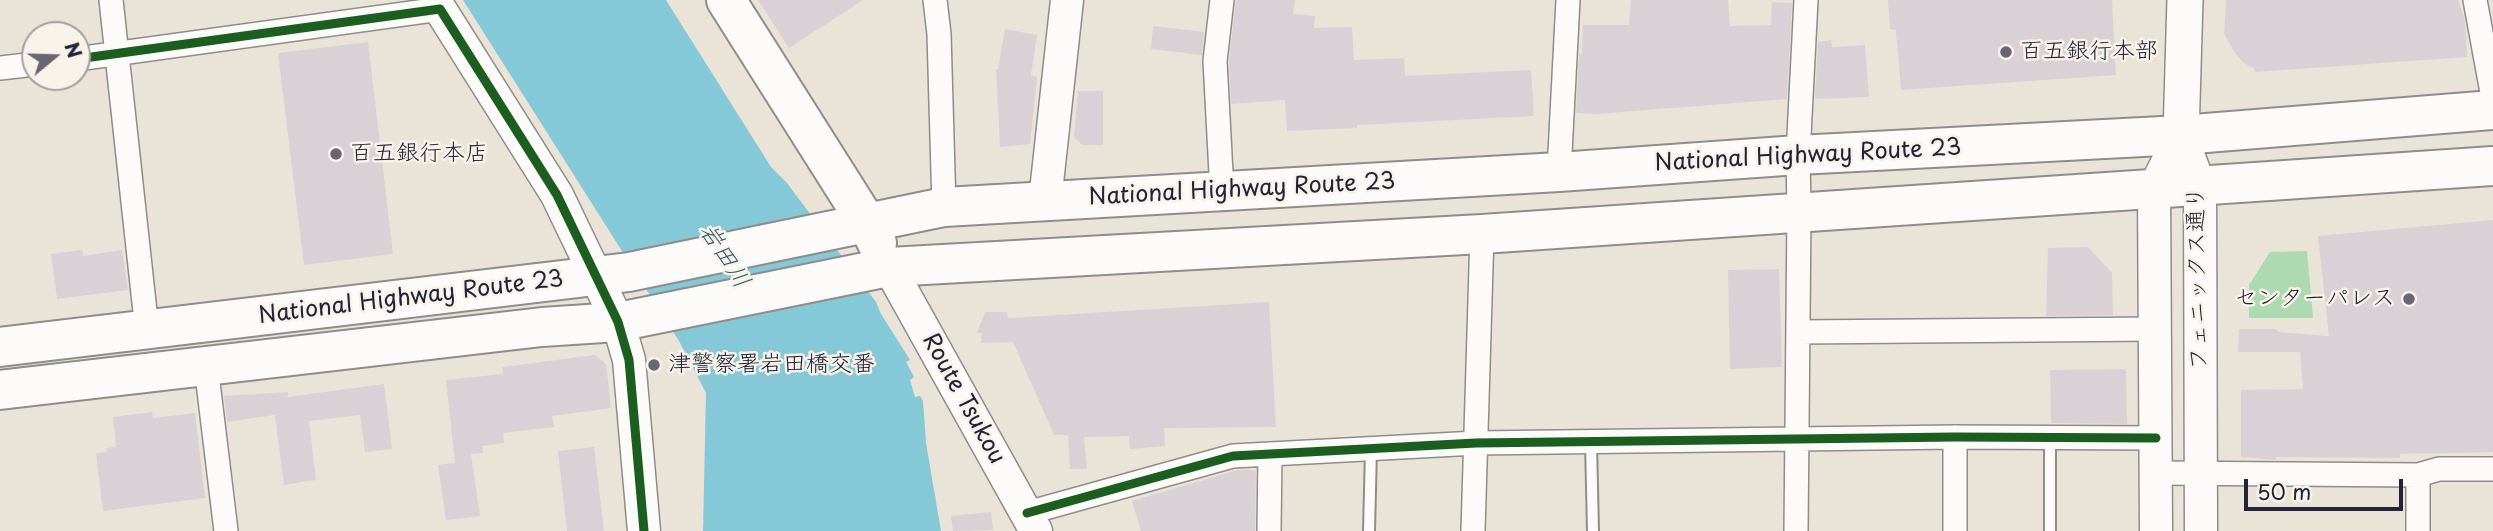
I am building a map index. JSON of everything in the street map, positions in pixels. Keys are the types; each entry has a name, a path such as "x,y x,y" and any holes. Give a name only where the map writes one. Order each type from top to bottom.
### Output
{"highway":[{"path":"726,0 861,225 878,269"},
{"name":"National Highway Route 23","path":"0,347 613,274 944,207 1559,172 1798,155 2181,135 2493,110"},
{"name":"National Highway Route 23","path":"0,390 629,319 878,269 1482,234 2493,166"}],"main road":[{"path":"2181,135 2185,0"}],"street":[{"path":"111,0 147,330"},
{"path":"935,0 939,34 944,207"},
{"path":"1045,201 1067,0"},
{"path":"1222,0 1215,61 1222,192"},
{"path":"1559,172 1568,0"},
{"path":"1796,531 1798,155 1807,0"},
{"path":"2474,0 2493,98"},
{"path":"91,57 428,6 613,274 629,319 629,360 644,531"},
{"path":"0,68 21,66"},
{"name":"フェニックス通り","path":"2181,135 2200,187 2201,531"},
{"name":"フェニックス通り","path":"2156,531 2154,189 2181,135"},
{"path":"1473,531 1482,234"},
{"name":"Route Tsukou","path":"878,269 1032,522"},
{"path":"1798,332 2155,329"},
{"path":"206,366 226,531"},
{"path":"1032,522 1207,462 1233,456 1476,443 1955,437 2155,438"},
{"path":"1955,437 1955,531"},
{"path":"1269,531 1270,454"},
{"path":"2156,473 2418,475 2439,469 2493,469"},
{"path":"2418,475 2418,531"}],"lane":[{"path":"2050,438 2050,531"},
{"path":"1591,442 1593,531"},
{"path":"1369,531 1371,449"}],"green space":[{"path":"2307,251 2313,318 2249,318 2249,285 2270,252"}],"water":[{"name":"岩田川","path":"463,0 666,0 771,167 787,183 876,302 910,360 906,362 914,377 910,380 915,397 920,396 923,401 926,443 941,531 703,531 706,393 679,341"}],"building":[{"path":"758,0 863,0 789,48"},
{"path":"1236,0 1295,0 1293,14 1315,16 1314,28 1352,27 1354,60 1404,58 1405,76 1531,70 1534,116 1287,131 1285,100 1231,104 1229,61"},
{"path":"1631,0 1728,0 1730,26 1771,25 1772,2 1792,3 1787,99 1596,114 1576,113 1583,25 1629,25"},
{"name":"百五銀行本部","path":"1888,0 2112,0 2116,75 1901,90 1896,30 1890,29"},
{"path":"2226,0 2458,0 2465,21 2467,57 2255,72 2254,68 2244,63 2235,53 2224,34"},
{"path":"1153,26 1204,32 1202,55 1151,49"},
{"path":"1005,29 1037,35 1031,75 1037,77 1030,144 1000,147 996,69"},
{"path":"1831,40 1832,47 1865,45 1869,97 1815,99 1818,42"},
{"name":"百五銀行本店","path":"368,42 393,254 304,265 278,53"},
{"path":"1078,91 1103,91 1103,145 1082,145 1074,137"},
{"name":"センターパレス","path":"2493,220 2493,452 2400,454 2400,458 2276,457 2276,460 2241,457 2241,390 2303,389 2300,352 2238,352 2239,329 2277,329 2278,332 2329,336 2318,236"},
{"path":"2088,247 2112,273 2113,315 2046,316 2048,248"},
{"path":"82,250 83,256 122,250 128,290 57,299 51,254"},
{"path":"1779,269 1782,367 1730,369 1728,270"},
{"path":"1269,302 1276,427 1164,428 1165,446 1130,449 1129,436 1084,437 1087,469 1070,469 1068,435 1054,435 1013,342 981,343 982,333 977,333 985,312 1007,312 1008,318"},
{"path":"595,355 606,364 611,408 552,416 554,427 503,433 504,443 482,446 483,453 471,454 480,516 446,520 438,465 455,463 446,380 503,374 502,367"},
{"path":"2126,369 2127,424 2051,423 2050,370"},
{"path":"384,384 392,449 365,452 360,415 309,421 316,480 284,485 275,415 227,422 224,396 288,392 288,397"},
{"path":"152,412 153,418 195,413 205,498 103,511 96,453 107,452 106,448 116,447 113,417"},
{"path":"594,447 604,531 567,531 558,451"},
{"path":"1238,470 1256,470 1255,531 1141,531 1132,501"},
{"path":"991,512 993,530 953,531 951,516"}],"cycle path":[{"path":"91,57 440,9 557,195 618,322 629,360 644,531"},
{"path":"1027,513 1233,456 1476,443 1955,437 2156,438"}],"place":[{"name":"百五銀行本部","path":"2006,52"},
{"name":"百五銀行本店","path":"336,154"},
{"name":"センターパレス","path":"2409,299"},
{"name":"津警察署岩田橋交番","path":"654,365"}]}
